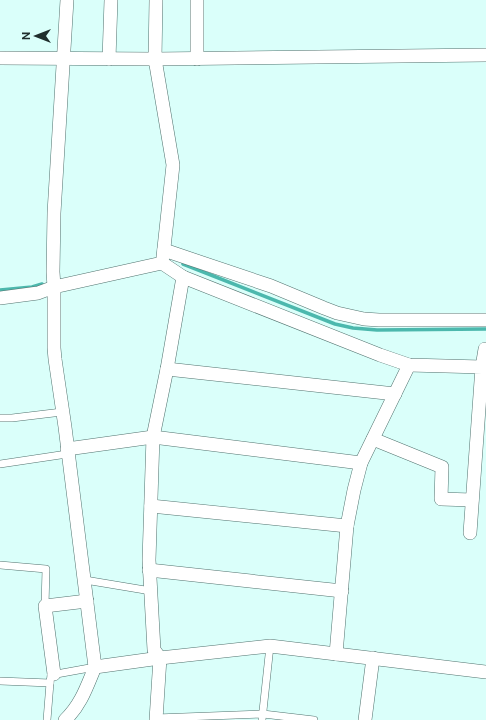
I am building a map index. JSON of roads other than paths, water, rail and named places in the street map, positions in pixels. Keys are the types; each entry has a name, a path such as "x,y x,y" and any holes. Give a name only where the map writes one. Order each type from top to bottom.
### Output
{"street":[{"path":"65,720 72,714 83,696 95,667 54,348 54,288 52,272 54,213 67,0"},
{"path":"109,59 111,0"},
{"path":"156,0 155,59 173,165 163,256 183,277 380,355 409,365 482,368"},
{"path":"197,58 198,0"},
{"path":"0,58 155,59 486,55"},
{"path":"0,298 38,293 163,256 180,254 271,286 337,313 364,319 486,320"},
{"path":"156,719 160,658 154,650 149,570 153,436 167,369 183,277"},
{"path":"470,533 482,368 486,349"},
{"path":"336,654 347,526 354,490 361,463 409,365"},
{"path":"167,369 395,394"},
{"path":"67,452 153,436 361,463"},
{"path":"373,439 442,467 441,498 472,500"},
{"path":"151,506 347,526"},
{"path":"149,570 342,591"},
{"path":"52,679 45,606 87,601"},
{"path":"95,667 270,646 486,672"},
{"path":"365,720 373,658"}],"lane":[{"path":"0,418 62,412"},
{"path":"0,464 67,452"},
{"path":"0,565 46,569 45,606"},
{"path":"85,580 151,591"},
{"path":"263,717 270,646"},
{"path":"0,680 52,679 95,667"},
{"path":"47,720 52,679"},
{"path":"156,719 263,717 314,720"}],"waterway":[{"path":"183,264 335,324 353,328 377,330 486,329"},
{"path":"0,290 32,287 42,284"}]}
